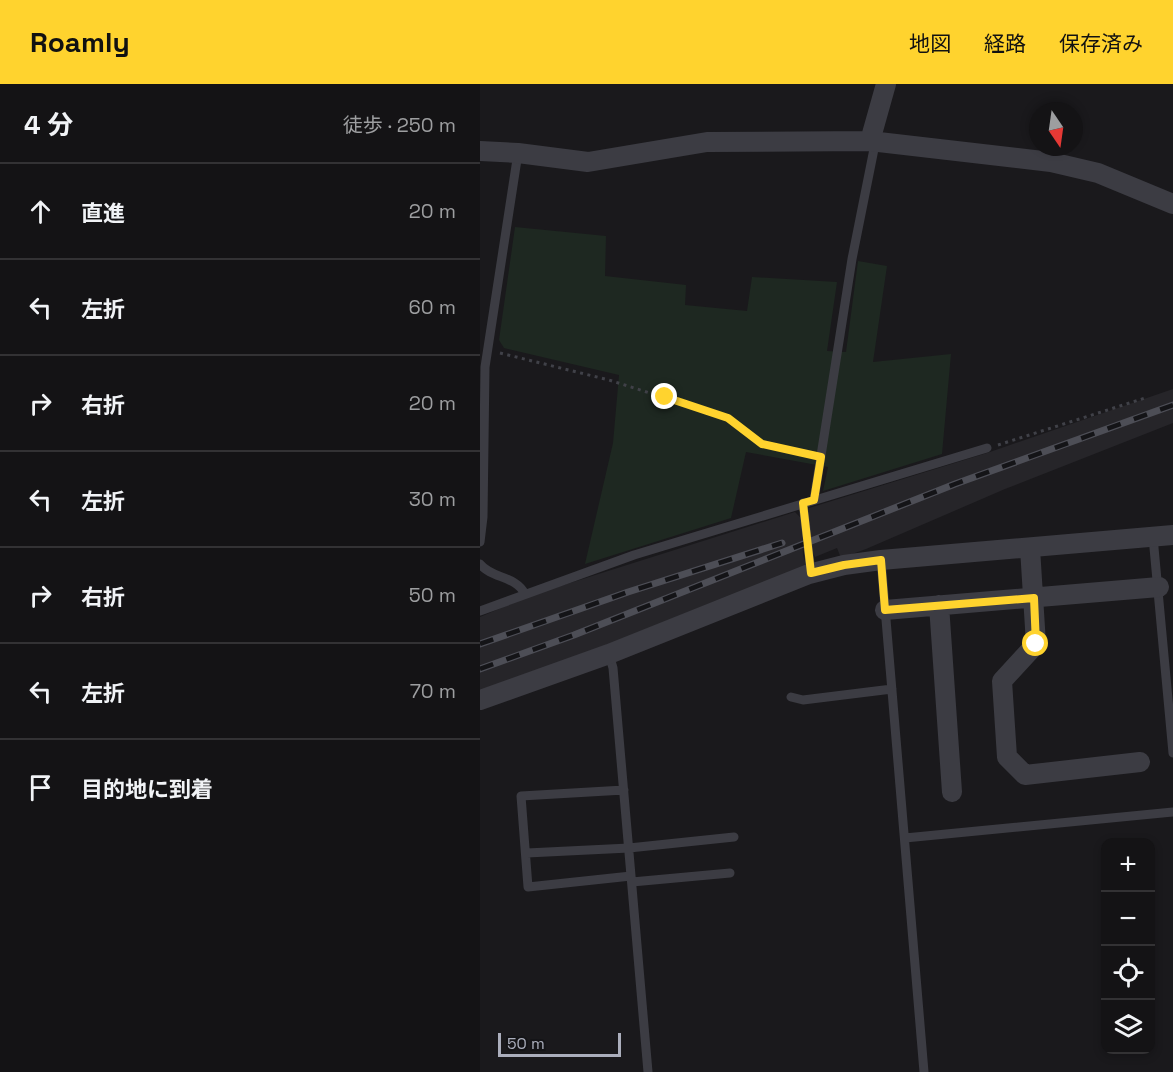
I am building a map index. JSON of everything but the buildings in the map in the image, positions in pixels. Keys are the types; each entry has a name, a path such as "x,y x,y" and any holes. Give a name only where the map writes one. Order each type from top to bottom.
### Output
{"street":[{"path":"870,141 886,84"},
{"path":"480,152 518,153 588,162 707,142 870,141 1051,162 1098,173 1173,204"},
{"path":"480,700 609,654 811,573 844,565 1173,535"},
{"path":"1030,548 1036,644 1002,681 1007,757 1025,775 1140,762"},
{"path":"885,610 1159,588"},
{"path":"939,606 952,792"}],"lane":[{"path":"814,500 852,259 874,149 870,141"},
{"path":"480,542 483,517 485,367 518,153"},
{"path":"480,610 634,555 987,448"},
{"path":"803,503 811,573"},
{"path":"1153,537 1173,753"},
{"path":"881,560 924,1072"},
{"path":"480,564 484,569 515,582 525,594"},
{"path":"609,654 613,668 648,1072"},
{"path":"791,697 804,700 892,689"},
{"path":"624,790 521,796 528,887 730,873"},
{"path":"905,838 1173,812"},
{"path":"527,853 629,848 734,837"}],"path":[{"path":"488,348 609,380 686,404 728,418 762,444 821,457"},
{"path":"987,448 1145,398"}],"shaded area":[{"path":"515,227 606,236 605,276 686,285 685,305 747,311 752,277 837,282 827,351 846,352 858,261 887,266 873,362 951,354 942,454 823,491 828,467 746,452 731,518 585,564 613,443 619,375 504,348 499,340"},
{"path":"1173,389 1173,423 1005,489 866,549 841,558 837,548 815,557 808,530 809,508 987,453"},
{"path":"795,512 801,518 803,555 806,565 803,571 480,694 480,617 532,595"}],"railway":[{"path":"480,669 574,635 955,484 1173,405"},
{"path":"480,644 628,592 782,543"}],"route":[{"path":"665,397 728,418 762,444 821,457 814,500 803,503 811,573 844,565 881,560 885,610 1034,598 1036,644"}]}
